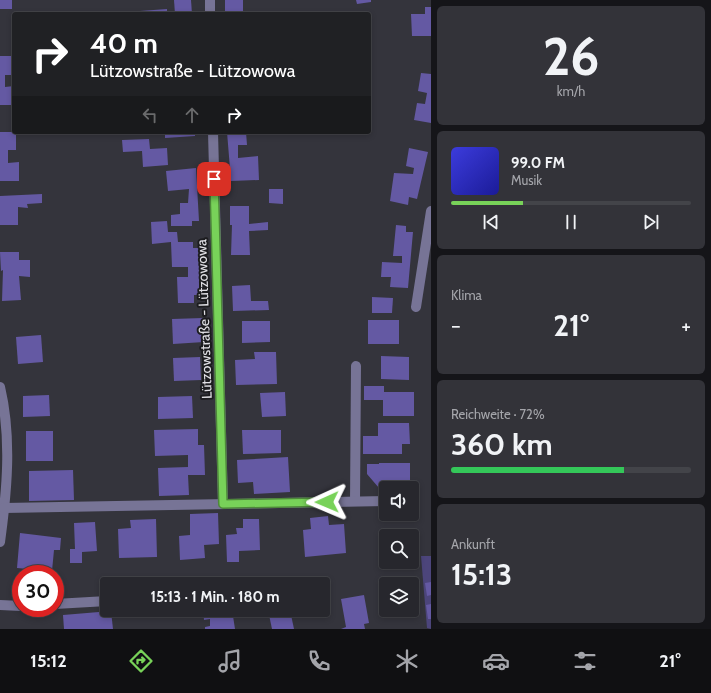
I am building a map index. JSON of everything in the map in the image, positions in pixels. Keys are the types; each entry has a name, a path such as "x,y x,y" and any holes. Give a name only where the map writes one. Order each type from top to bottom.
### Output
{"street":[{"path":"210,0 210,12"},
{"name":"Lützowstraße - Lützowowa","path":"213,134 223,504"},
{"path":"416,307 431,211"},
{"path":"355,501 356,366"},
{"path":"0,387 4,401 8,453 0,542"},
{"path":"4,508 379,501"},
{"path":"64,603 100,601"},
{"path":"0,605 12,606"}],"shaded area":[{"path":"421,556 431,556 431,629 427,628"}],"building":[{"path":"0,0 12,0 12,9 0,9"},
{"path":"174,0 191,0 192,12 175,12"},
{"path":"225,0 243,0 243,12 225,12"},
{"path":"356,0 371,0 371,2 357,4"},
{"path":"425,7 431,7 431,36 412,36 411,14 425,14"},
{"path":"167,9 167,12 140,11"},
{"path":"0,56 12,56 12,75 5,75 5,87 12,86 12,105 0,105"},
{"path":"421,73 431,74 431,123 414,120 417,103 425,104 427,93 418,91"},
{"path":"0,132 12,132 12,134 16,134 16,150 8,150 8,163 19,162 19,181 0,181"},
{"path":"165,134 195,134 195,136 165,138"},
{"path":"227,134 246,134 247,145 238,145 238,158 258,156 259,180 231,181"},
{"path":"149,139 150,149 167,148 168,165 143,167 142,151 123,152 122,140"},
{"path":"409,148 428,152 417,199 409,197 408,205 390,201 394,173 413,174 414,168 406,166"},
{"path":"196,168 199,221 192,221 192,226 171,226 171,215 180,214 180,203 188,203 189,189 168,191 166,171"},
{"path":"269,189 283,189 283,204 269,203"},
{"path":"42,194 42,203 27,204 28,208 18,207 18,225 0,225 0,196"},
{"path":"230,206 249,206 249,224 268,222 268,230 249,231 250,255 231,255 232,225 230,225"},
{"path":"167,221 168,232 177,232 178,242 193,242 193,248 199,248 199,295 194,295 194,303 178,303 177,277 188,277 188,267 172,267 171,242 152,244 151,222"},
{"path":"396,225 406,226 406,232 413,232 408,288 390,287 391,277 381,277 382,262 402,263 402,256 393,256"},
{"path":"0,252 19,252 19,260 30,260 30,277 19,276 21,300 2,301 3,270 1,271"},
{"path":"250,285 251,301 268,301 269,310 233,311 232,286"},
{"path":"372,297 393,298 392,313 372,313"},
{"path":"203,318 204,342 173,344 172,319"},
{"path":"368,320 399,320 399,344 368,344"},
{"path":"242,321 270,321 270,342 242,343"},
{"path":"41,335 43,362 18,364 16,337"},
{"path":"254,352 276,352 277,384 236,385 235,360 255,359"},
{"path":"381,356 409,357 409,380 381,379"},
{"path":"200,357 201,380 174,381 173,358"},
{"path":"364,386 384,386 384,392 414,392 414,416 383,416 383,400 364,400"},
{"path":"285,392 286,416 262,417 260,393"},
{"path":"49,395 50,416 23,417 23,396"},
{"path":"192,396 193,418 158,419 158,397"},
{"path":"378,423 409,423 410,444 402,444 402,454 363,454 363,436 378,436"},
{"path":"198,429 198,445 204,445 205,475 188,475 189,495 159,496 158,468 188,467 188,455 155,456 154,430"},
{"path":"242,430 281,430 281,453 243,454"},
{"path":"26,431 53,431 53,461 26,461"},
{"path":"288,457 290,492 254,494 253,482 238,483 237,460"},
{"path":"410,463 410,481 379,481 379,488 367,474 367,464"},
{"path":"73,470 74,500 29,501 29,471"},
{"path":"218,513 219,544 204,545 205,558 180,560 179,536 190,535 190,514"},
{"path":"328,516 329,525 344,524 346,553 305,557 303,530 311,529 310,518"},
{"path":"156,519 157,557 119,558 118,529 131,528 130,520"},
{"path":"243,519 259,519 260,550 239,551 239,562 227,562 226,535 237,534 236,528 243,528"},
{"path":"95,522 97,551 82,552 82,563 70,563 70,549 75,549 74,523"},
{"path":"20,533 61,538 60,550 54,550 53,565 17,565"},
{"path":"431,582 431,595 427,596 425,583"},
{"path":"364,595 369,623 364,624 365,629 341,629 346,627 341,599"},
{"path":"431,604 431,619 428,619 426,605"},
{"path":"100,612 100,617 112,617 113,629 64,629 64,615"},
{"path":"204,617 233,617 235,629 205,629 205,627 210,626 210,619 204,620"},
{"path":"269,617 291,617 294,629 272,629"}],"route":[{"path":"214,179 223,504 327,502"}]}
